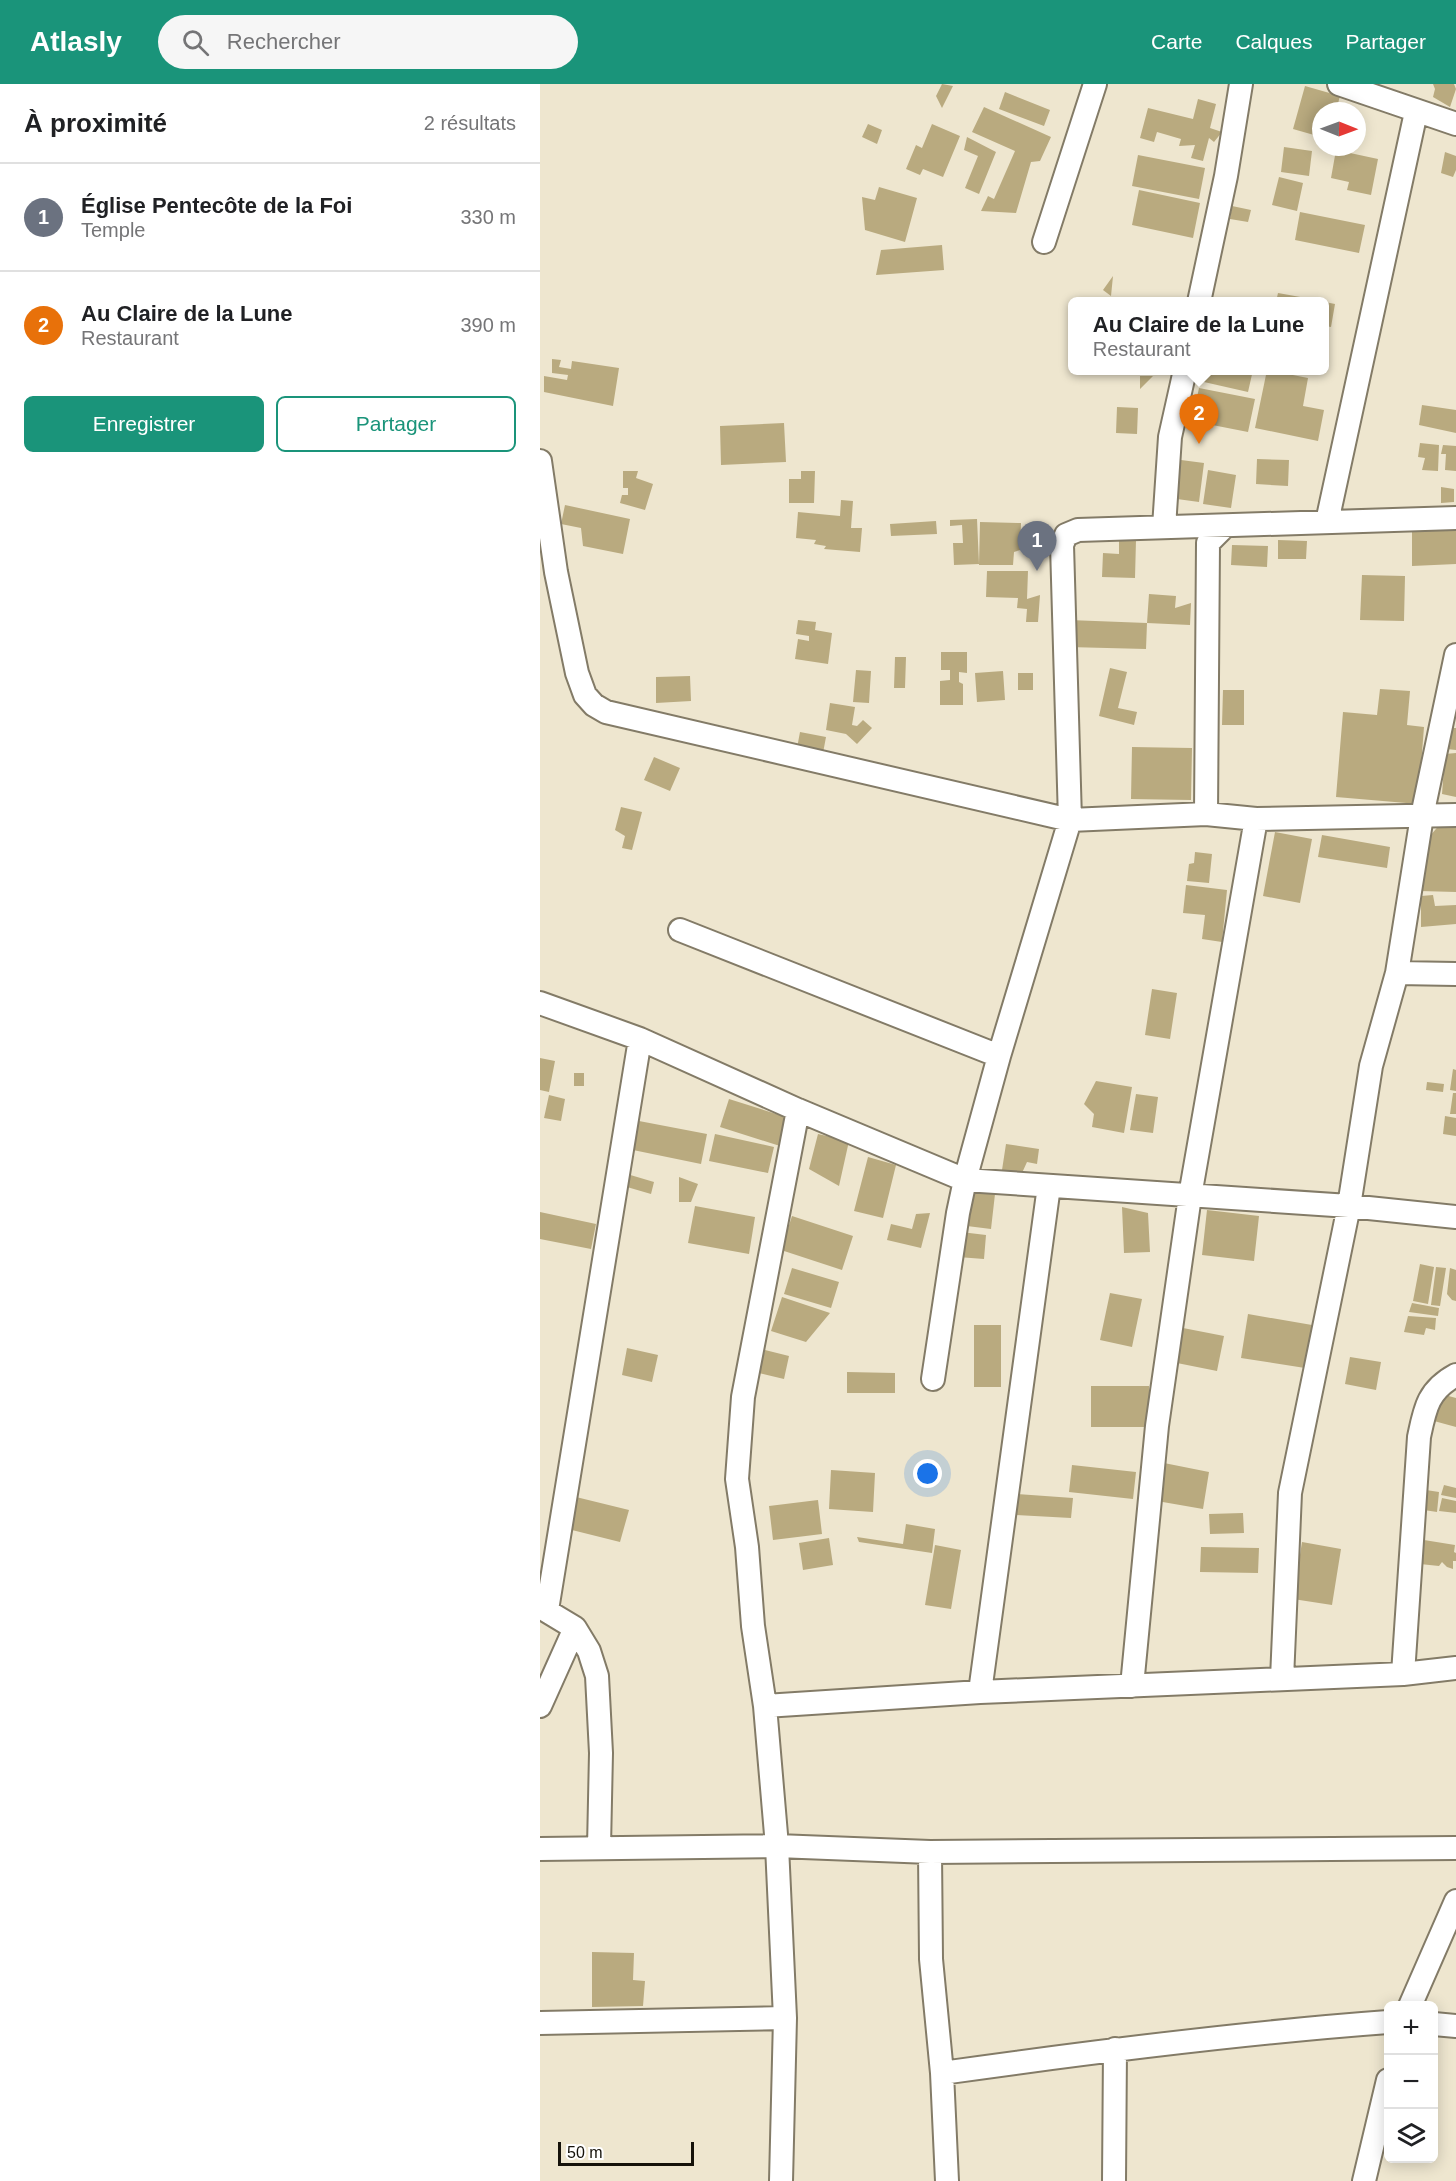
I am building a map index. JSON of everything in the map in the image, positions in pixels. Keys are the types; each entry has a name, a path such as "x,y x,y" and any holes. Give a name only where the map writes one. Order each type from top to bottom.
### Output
{"street":[{"path":"1044,242 1095,84"},
{"path":"1200,297 1226,176 1241,84"},
{"path":"1339,84 1456,124"},
{"path":"1327,522 1416,112"},
{"path":"1164,527 1170,437 1184,375"},
{"path":"540,461 548,574 585,695 594,705 606,712 1070,820 1206,814 1256,819 1456,815"},
{"path":"933,1379 965,1180 999,1056 1070,820 1062,545 1066,535 1078,530 1456,518"},
{"path":"1206,814 1208,543 1225,526"},
{"path":"1282,1678 1290,1493 1349,1206 1371,1066 1397,973 1422,816 1456,655"},
{"path":"1132,1686 1157,1426 1190,1196 1256,819"},
{"path":"680,930 999,1056"},
{"path":"1397,973 1456,974"},
{"path":"540,1003 640,1039 798,1110 965,1180 1349,1206 1456,1217"},
{"path":"599,1847 601,1753 597,1676 590,1651 575,1628 543,1608 640,1039"},
{"path":"781,2181 785,2018 777,1846 765,1706 753,1626 747,1547 737,1479 743,1397 798,1110"},
{"path":"980,1692 1049,1186"},
{"path":"1403,1674 1419,1437 1425,1405 1446,1380 1456,1375"},
{"path":"540,1706 575,1628"},
{"path":"765,1706 980,1692 1403,1674 1456,1668"},
{"path":"540,1849 777,1846 930,1852 1456,1848"},
{"path":"930,1852 931,1959 942,2073 947,2181"},
{"path":"1412,2001 1456,1901"},
{"path":"540,2023 785,2018"},
{"path":"942,2073 1115,2049 1284,2030 1384,2022"},
{"path":"1438,2024 1456,2026"},
{"path":"1114,2181 1115,2049"},
{"path":"1364,2181 1384,2100"}],"building":[{"path":"942,84 953,86 942,108 936,96"},
{"path":"1433,84 1454,84 1456,89 1450,107 1433,97 1435,89"},
{"path":"1305,86 1340,96 1338,102 1312,102 1312,134 1293,129"},
{"path":"1005,92 1050,110 1044,126 999,109"},
{"path":"1198,99 1216,104 1210,128 1222,132 1214,142 1209,138 1203,161 1191,158 1195,145 1179,146 1181,139 1157,132 1154,142 1140,138 1148,108 1193,119"},
{"path":"984,107 1051,137 1040,161 1031,162 1016,213 981,211 988,196 994,199 1015,151 972,132"},
{"path":"868,124 882,130 877,144 862,137"},
{"path":"932,124 960,136 943,177 923,169 920,175 906,169 916,145 922,148"},
{"path":"967,137 996,152 979,194 965,188 978,156 964,150"},
{"path":"1284,147 1312,151 1309,176 1281,172"},
{"path":"1445,152 1456,156 1456,170 1453,177 1441,173"},
{"path":"1138,155 1205,168 1199,199 1132,186"},
{"path":"1335,156 1364,156 1378,159 1371,195 1347,190 1349,182 1331,178"},
{"path":"1279,177 1303,183 1297,211 1272,205"},
{"path":"879,187 917,198 905,242 865,230 862,197 875,200"},
{"path":"1139,190 1200,203 1193,238 1132,225"},
{"path":"1232,206 1251,210 1248,222 1230,219"},
{"path":"1300,212 1365,225 1359,253 1295,240"},
{"path":"942,245 944,270 876,275 881,250"},
{"path":"1113,276 1111,296 1103,290"},
{"path":"1278,293 1300,297 1277,297"},
{"path":"1329,303 1335,304 1331,327 1329,327"},
{"path":"552,359 561,360 559,367 571,369 572,361 619,368 613,406 544,392 544,376 567,380 568,375 552,373"},
{"path":"1206,375 1252,375 1248,392 1204,382"},
{"path":"1266,375 1293,375 1308,378 1303,406 1324,410 1318,441 1255,428"},
{"path":"1140,376 1153,376 1140,389"},
{"path":"1199,388 1255,399 1248,432 1192,421"},
{"path":"1422,405 1456,410 1456,433 1419,425"},
{"path":"1117,407 1138,408 1137,434 1116,433"},
{"path":"784,423 786,462 721,465 720,426"},
{"path":"1420,443 1439,445 1438,471 1422,470 1425,458 1418,457"},
{"path":"1443,445 1456,446 1456,471 1445,470 1446,454 1441,454"},
{"path":"1257,459 1289,460 1288,486 1256,484"},
{"path":"1181,460 1204,463 1199,502 1177,499"},
{"path":"1208,470 1236,475 1231,508 1203,504"},
{"path":"623,471 638,471 636,478 653,484 645,510 620,503 622,495 628,495 628,488 623,488"},
{"path":"801,471 815,471 814,503 789,503 789,479 801,479"},
{"path":"1441,487 1454,489 1454,502 1441,503"},
{"path":"841,500 853,501 851,528 862,528 860,552 824,549 826,546 814,544 816,540 796,538 798,512 840,516"},
{"path":"565,505 630,519 623,554 583,546 581,528 561,524"},
{"path":"977,519 979,564 954,565 953,543 963,543 962,525 950,526 950,520"},
{"path":"936,521 937,534 891,536 890,524"},
{"path":"980,522 1021,523 1020,550 1014,552 1013,565 979,565"},
{"path":"1412,528 1456,528 1456,564 1412,566"},
{"path":"1119,539 1136,540 1135,578 1102,577 1103,553 1119,554"},
{"path":"1278,540 1307,541 1306,559 1278,559"},
{"path":"1232,545 1268,546 1267,567 1231,565"},
{"path":"987,571 1028,571 1027,599 1040,595 1038,622 1026,622 1027,609 1017,608 1018,598 986,597"},
{"path":"1362,575 1405,576 1404,621 1360,620"},
{"path":"1149,594 1176,596 1175,608 1191,603 1190,625 1147,623"},
{"path":"798,620 816,622 815,630 832,633 828,664 795,659 798,639 809,641 809,636 796,634"},
{"path":"1069,620 1147,623 1146,649 1068,647"},
{"path":"941,652 967,652 967,673 959,672 959,682 963,684 963,705 940,705 940,681 950,680 950,670 941,670"},
{"path":"895,657 906,657 905,688 894,688"},
{"path":"1110,668 1127,672 1118,708 1137,712 1134,725 1099,716"},
{"path":"856,670 871,671 869,703 853,702"},
{"path":"1003,671 1005,700 977,702 975,673"},
{"path":"1018,673 1033,673 1033,690 1018,690"},
{"path":"690,676 691,701 656,703 656,677"},
{"path":"1380,689 1410,691 1407,725 1424,727 1418,804 1336,797 1343,712 1377,715"},
{"path":"1223,690 1244,690 1244,725 1222,725"},
{"path":"830,703 855,707 852,725 857,726 863,720 872,728 857,744 846,734 826,730"},
{"path":"1452,728 1456,728 1456,750 1447,749"},
{"path":"800,732 826,737 823,753 797,748"},
{"path":"1132,747 1192,748 1191,800 1131,799"},
{"path":"1456,753 1456,797 1442,794 1445,754"},
{"path":"654,757 680,768 670,791 644,780"},
{"path":"621,807 642,812 632,850 622,848 625,836 615,830"},
{"path":"1441,823 1456,824 1456,892 1420,891 1424,843"},
{"path":"1275,832 1312,839 1300,903 1263,896"},
{"path":"1322,835 1390,847 1387,868 1318,857"},
{"path":"1195,852 1212,854 1209,883 1187,881 1189,864 1194,863"},
{"path":"1186,885 1227,890 1222,942 1202,939 1205,915 1183,913"},
{"path":"1433,895 1435,906 1456,905 1456,924 1421,927 1421,896"},
{"path":"1152,989 1177,993 1170,1039 1145,1035"},
{"path":"540,1058 555,1061 549,1092 540,1090"},
{"path":"1453,1069 1456,1070 1456,1091 1450,1090"},
{"path":"574,1073 584,1073 584,1086 574,1086"},
{"path":"1096,1081 1132,1087 1124,1133 1092,1127 1094,1114 1084,1104"},
{"path":"1427,1082 1444,1084 1443,1092 1426,1090"},
{"path":"1453,1093 1456,1093 1456,1114 1450,1114"},
{"path":"1136,1094 1158,1097 1153,1133 1130,1130"},
{"path":"549,1095 565,1099 561,1121 544,1118"},
{"path":"729,1099 789,1118 780,1146 720,1127"},
{"path":"1445,1116 1456,1118 1456,1136 1443,1134"},
{"path":"639,1121 707,1134 701,1164 633,1150"},
{"path":"715,1134 774,1147 768,1173 709,1161"},
{"path":"818,1134 849,1141 839,1186 809,1169"},
{"path":"1006,1144 1039,1149 1037,1164 1027,1162 1022,1173 1002,1170"},
{"path":"868,1157 896,1165 883,1218 854,1211"},
{"path":"627,1174 654,1182 651,1194 627,1187"},
{"path":"679,1177 698,1184 691,1202 679,1202"},
{"path":"971,1192 995,1194 991,1229 967,1226"},
{"path":"695,1206 755,1217 749,1254 688,1243"},
{"path":"1122,1207 1148,1213 1150,1252 1124,1253"},
{"path":"1207,1210 1259,1216 1254,1261 1202,1255"},
{"path":"540,1212 596,1224 591,1249 540,1239"},
{"path":"930,1213 921,1248 887,1240 891,1224 912,1229 916,1214"},
{"path":"792,1216 853,1236 842,1270 781,1250"},
{"path":"961,1232 986,1235 984,1259 958,1257"},
{"path":"1420,1264 1434,1267 1428,1304 1413,1301"},
{"path":"1436,1267 1446,1268 1440,1306 1431,1305"},
{"path":"792,1268 839,1282 831,1308 784,1294"},
{"path":"1450,1268 1456,1270 1456,1301 1447,1294"},
{"path":"1110,1293 1142,1299 1132,1347 1100,1340"},
{"path":"782,1297 830,1313 806,1342 771,1331"},
{"path":"1412,1303 1439,1308 1438,1316 1409,1312"},
{"path":"1248,1314 1312,1325 1305,1368 1241,1358"},
{"path":"1408,1316 1436,1318 1435,1330 1426,1328 1424,1335 1404,1332"},
{"path":"974,1325 1001,1325 1001,1387 974,1387"},
{"path":"1183,1328 1224,1336 1217,1371 1177,1363"},
{"path":"627,1348 658,1355 652,1382 622,1375"},
{"path":"765,1350 789,1356 784,1379 759,1373"},
{"path":"1350,1357 1381,1362 1376,1390 1345,1384"},
{"path":"847,1372 895,1373 895,1393 847,1393"},
{"path":"1091,1386 1149,1386 1149,1427 1091,1427"},
{"path":"1441,1394 1456,1398 1456,1427 1434,1421"},
{"path":"1164,1463 1209,1472 1203,1509 1157,1501"},
{"path":"1072,1465 1136,1472 1133,1499 1069,1492"},
{"path":"831,1470 875,1473 873,1512 829,1509"},
{"path":"1444,1485 1456,1488 1456,1498 1441,1495"},
{"path":"1426,1490 1439,1492 1437,1512 1424,1510"},
{"path":"1017,1494 1073,1498 1071,1518 1016,1515"},
{"path":"576,1497 629,1510 620,1542 568,1529"},
{"path":"1442,1498 1456,1501 1456,1513 1439,1511"},
{"path":"818,1500 822,1534 773,1540 769,1506"},
{"path":"1243,1513 1244,1533 1210,1534 1209,1514"},
{"path":"906,1524 935,1529 932,1553 859,1542 857,1537 903,1544"},
{"path":"829,1538 833,1565 803,1570 799,1543"},
{"path":"1424,1540 1455,1545 1456,1561 1453,1561 1453,1569 1442,1562 1439,1566 1420,1564 1423,1558"},
{"path":"1302,1542 1341,1549 1332,1605 1293,1599"},
{"path":"935,1545 961,1550 951,1609 925,1605"},
{"path":"1201,1547 1259,1548 1258,1573 1200,1572"},
{"path":"592,1952 634,1953 633,1980 645,1981 643,2006 592,2007"}],"place":[{"name":"Au Claire de la Lune","path":"1199,444"},
{"name":"Église Pentecôte de la Foi","path":"1037,571"}]}
